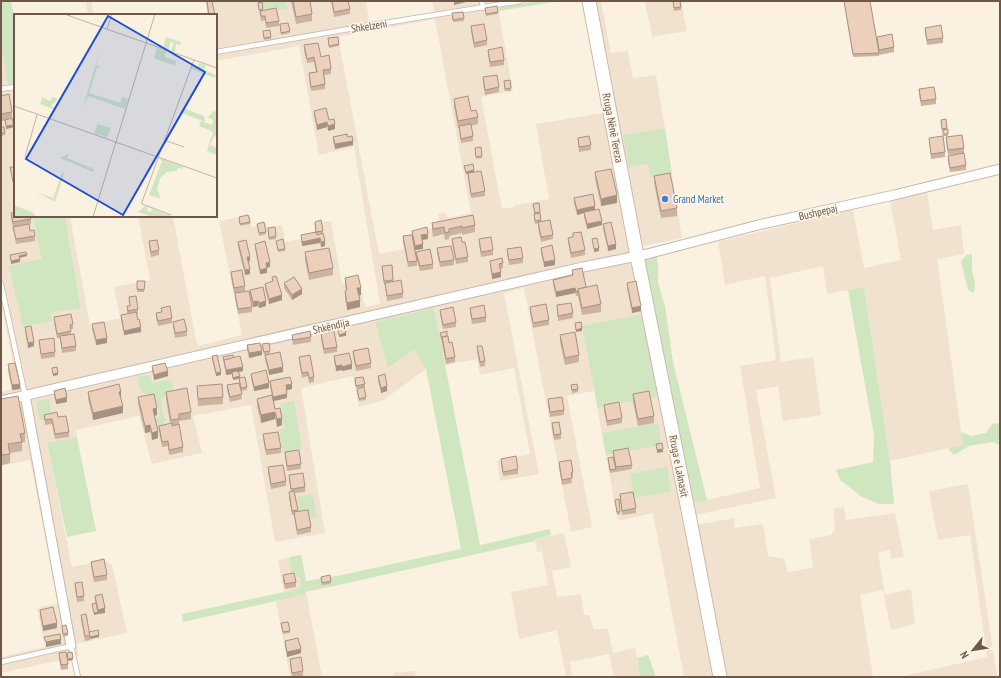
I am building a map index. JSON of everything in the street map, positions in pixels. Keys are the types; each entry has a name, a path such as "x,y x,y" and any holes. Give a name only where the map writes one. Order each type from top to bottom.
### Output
{"main road":[{"name":"Rruga Nënë Tereza","path":"589,1 637,256"},
{"name":"Rruga e Laknasit","path":"637,256 720,677"}],"street":[{"name":"Bushpepaj","path":"637,256 758,225 894,195 1000,169"},
{"name":"Shkëndija","path":"1,401 583,267 637,256"},
{"path":"25,396 70,646"}],"lane":[{"path":"482,1 483,8"},
{"name":"Shkelzeni","path":"217,52 521,1"},
{"path":"1,89 14,87"},
{"path":"1,284 25,396"},
{"path":"1,662 70,646 78,677"}],"shaded area":[{"path":"86,1 91,1 94,14 88,14"},
{"path":"206,1 256,1 257,4 263,3 264,12 287,9 286,1 366,1 369,22 434,12 432,1 536,1 498,8 513,91 481,97 502,209 513,207 515,205 549,199 536,124 604,113 587,1 601,1 611,53 628,51 633,78 656,75 665,128 623,136 648,164 650,177 672,174 682,238 642,246 693,503 760,488 740,366 776,360 765,276 725,285 718,242 853,209 864,268 901,260 890,201 927,192 933,230 961,225 964,254 937,259 963,445 890,461 864,287 827,294 823,266 770,278 781,362 813,357 821,415 783,421 778,386 756,390 776,498 695,515 697,525 734,518 735,528 763,524 768,556 784,559 788,572 813,568 809,539 831,535 835,530 833,509 844,507 846,520 895,513 904,557 891,559 890,550 878,553 885,595 911,589 915,624 891,630 883,590 860,595 873,677 684,677 653,513 618,521 594,391 567,396 592,527 571,532 524,288 504,293 539,474 500,481 497,461 530,454 514,368 480,375 477,359 445,365 434,308 389,368 414,350 426,369 382,401 359,407 353,376 301,388 325,533 275,542 251,405 193,416 202,453 152,464 139,416 76,430 77,437 47,444 72,567 104,561 112,565 127,633 76,644 79,656 1,673 1,657 45,647 37,608 58,603 30,460 1,466 1,392 12,389 7,369 14,367 1,303 1,51 8,85 14,84 14,217 33,217 52,321 51,313 81,307 65,217 70,217 90,325 120,318 114,287 150,280 138,217 173,217 197,346 242,335 219,221 250,215 252,227 266,223 267,228 282,225 285,242 316,236 314,224 331,221 342,284 359,281 365,307 380,304 354,147 319,155 299,46 217,61 217,14 208,14","holes":["435,19 471,213 448,218 446,213 438,214 439,222 447,221 449,225 411,232 412,239 402,241 404,249 379,254 338,37"]},
{"path":"645,1 681,1 687,31 652,37"},
{"path":"968,484 997,677 899,677 987,657 970,535 938,540 929,491"},
{"path":"564,533 571,567 552,571 557,597 581,594 584,615 589,615 594,629 608,629 613,653 635,648 640,677 614,677 609,654 570,662 572,677 566,677 557,630 519,639 511,592 548,585 542,551 537,552 535,539"},
{"path":"301,555 306,581 337,576 339,585 306,592 322,677 290,677 276,601 285,599 278,560"},
{"path":"415,671 416,677 394,677 394,673"}],"green space":[{"path":"1,1 11,1 14,16 14,84 8,85 1,51"},
{"path":"256,1 286,1 287,9 264,12 263,4 257,4"},
{"path":"536,1 559,1 499,11 498,8"},
{"path":"665,128 672,174 650,177 648,164 629,167 623,135"},
{"path":"33,217 65,217 81,308 51,313 52,321 23,327 9,266 41,259"},
{"path":"972,254 972,270 975,283 974,293 968,290 961,262 966,255"},
{"path":"657,257 658,283 665,306 673,362 707,500 693,503 644,259"},
{"path":"864,287 890,461 894,504 879,504 862,497 840,480 836,470 873,462 874,435 848,290"},
{"path":"434,308 480,545 550,529 551,535 535,539 535,541 306,591 306,593 285,599 183,622 182,614 284,593 301,588 300,578 292,574 289,557 301,555 306,581 337,576 461,549 426,369 414,350 388,368 375,322"},
{"path":"642,314 658,396 598,408 582,326"},
{"path":"150,375 152,383 172,379 173,393 169,396 161,397 163,416 166,420 164,427 157,428 154,419 160,416 156,397 147,395 139,386 137,377"},
{"path":"49,399 52,418 39,420 36,401"},
{"path":"294,401 302,449 283,452 278,430 284,428 280,404"},
{"path":"658,423 662,445 606,455 602,433"},
{"path":"1000,423 1000,445 993,442 969,446 954,455 948,448 963,445 961,432 971,436 986,433 992,424"},
{"path":"77,437 96,531 67,537 47,443"},
{"path":"667,467 671,491 634,498 630,474"},
{"path":"313,494 317,517 311,517 309,512 300,514 297,497"},
{"path":"648,655 656,677 640,677 637,658"}],"building":[{"path":"207,1 212,1 215,14 209,14"},
{"path":"293,1 310,1 312,14 296,17"},
{"path":"332,1 348,1 350,9 334,12"},
{"path":"673,1 680,1 681,7 674,8"},
{"path":"844,1 870,1 879,53 853,54"},
{"path":"262,2 263,9 259,10 258,3"},
{"path":"497,6 498,12 486,14 485,8"},
{"path":"276,8 279,21 266,23 265,16 261,16 260,11"},
{"path":"463,12 464,18 453,20 452,13"},
{"path":"288,23 290,31 281,33 280,24"},
{"path":"484,24 487,40 474,43 471,26"},
{"path":"941,25 943,38 927,40 925,28"},
{"path":"270,30 271,37 264,38 263,31"},
{"path":"892,34 894,47 879,50 877,37"},
{"path":"338,37 339,44 329,46 328,38"},
{"path":"318,43 321,57 329,55 331,69 323,70 325,84 311,87 309,73 317,72 314,57 307,59 304,45"},
{"path":"502,47 504,60 490,62 488,50"},
{"path":"497,75 499,87 485,90 483,77"},
{"path":"510,80 511,88 505,89 504,81"},
{"path":"934,87 936,99 921,101 919,89"},
{"path":"9,94 12,112 1,114 1,96"},
{"path":"468,96 471,111 476,110 478,117 458,121 454,99"},
{"path":"326,108 329,120 334,119 335,124 328,126 327,122 317,125 314,111"},
{"path":"12,118 14,125 6,126 5,120"},
{"path":"946,119 947,128 942,129 941,120"},
{"path":"471,124 473,136 461,139 459,126"},
{"path":"1,127 4,127 5,133 1,133"},
{"path":"948,129 948,134 943,134 943,130"},
{"path":"347,134 348,137 352,136 353,141 335,144 333,137"},
{"path":"962,135 964,148 948,150 946,137"},
{"path":"589,136 591,145 579,147 578,138"},
{"path":"943,136 945,152 931,154 929,138"},
{"path":"481,147 482,156 476,157 475,148"},
{"path":"964,153 966,165 950,168 948,156"},
{"path":"473,164 474,170 466,172 464,166"},
{"path":"10,167 14,167 14,186"},
{"path":"611,169 617,195 601,199 595,172"},
{"path":"481,171 485,191 471,194 468,173"},
{"name":"Grand Market","path":"670,173 677,208 661,211 654,176"},
{"path":"593,194 595,206 577,210 574,198"},
{"path":"539,203 540,212 535,213 533,204"},
{"path":"599,209 602,221 587,224 584,212"},
{"path":"14,212 14,217 30,217 31,219 13,222 11,213"},
{"path":"540,213 541,220 535,221 534,214"},
{"path":"248,215 250,222 240,224 239,217"},
{"path":"473,215 475,225 449,229 449,232 445,233 444,227 433,229 432,223"},
{"path":"321,220 323,231 316,232 315,222"},
{"path":"550,220 553,235 541,237 538,222"},
{"path":"264,222 266,232 259,233 257,224"},
{"path":"611,222 616,244 608,246 603,224"},
{"path":"29,224 30,231 34,230 35,236 16,239 13,227"},
{"path":"275,227 276,236 269,238 268,228"},
{"path":"427,227 428,234 421,235 423,244 415,246 412,231"},
{"path":"316,232 317,235 323,233 325,241 321,242 320,238 302,242 301,235"},
{"path":"581,232 585,250 571,253 568,238 573,237 573,233"},
{"path":"412,235 417,261 408,262 403,236"},
{"path":"461,237 462,242 465,242 468,257 456,259 452,239"},
{"path":"491,237 493,250 481,252 479,239"},
{"path":"597,238 599,248 594,249 592,239"},
{"path":"283,239 285,249 278,250 276,241"},
{"path":"157,240 159,250 151,252 149,241"},
{"path":"246,240 250,257 247,257 250,269 245,270 238,242"},
{"path":"265,241 270,262 266,263 267,268 260,270 255,244"},
{"path":"552,245 555,260 544,262 541,248"},
{"path":"451,246 454,260 440,262 437,248"},
{"path":"521,247 523,258 509,260 507,249"},
{"path":"329,248 333,268 309,273 305,252"},
{"path":"430,249 433,264 420,266 416,252"},
{"path":"26,252 27,254 19,256 20,259 11,261 10,255"},
{"path":"502,258 503,263 499,264 501,272 492,274 490,261"},
{"path":"392,265 393,280 384,281 382,266"},
{"path":"582,268 586,287 578,289 576,292 575,288 556,292 553,280 573,275 572,270"},
{"path":"242,270 245,286 234,288 231,272"},
{"path":"358,275 361,288 357,288 360,300 347,303 345,278"},
{"path":"276,276 282,295 269,299 265,284 273,281 272,277"},
{"path":"294,277 302,289 292,295 284,283"},
{"path":"401,280 403,293 387,296 385,283"},
{"path":"137,281 145,281 144,290 137,289"},
{"path":"636,281 641,306 632,308 627,283"},
{"path":"597,285 601,304 582,308 578,289"},
{"path":"263,287 266,301 259,303 258,301 253,302 250,290"},
{"path":"249,291 252,307 238,309 235,293"},
{"path":"136,296 138,309 128,311 127,306 130,306 129,297"},
{"path":"571,303 573,313 558,316 557,305"},
{"path":"546,304 549,320 533,323 530,307"},
{"path":"484,305 486,317 472,319 470,308"},
{"path":"170,306 172,318 158,321 156,313 162,312 161,308"},
{"path":"453,307 456,322 443,325 440,310"},
{"path":"136,312 141,327 124,331 121,315"},
{"path":"71,314 73,324 70,325 71,331 57,334 54,317"},
{"path":"184,319 187,331 175,333 173,322"},
{"path":"104,322 107,338 96,340 92,324"},
{"path":"581,322 582,328 576,330 575,323"},
{"path":"344,325 346,333 339,335 337,327"},
{"path":"31,326 34,342 28,343 25,327"},
{"path":"310,331 311,337 293,340 292,335"},
{"path":"334,331 337,347 324,349 321,334"},
{"path":"447,331 447,336 442,337 442,339 440,333"},
{"path":"575,332 579,355 565,358 560,335"},
{"path":"74,334 76,346 62,348 60,336"},
{"path":"448,336 449,343 452,342 455,357 446,359 442,337"},
{"path":"54,338 55,352 41,354 39,340"},
{"path":"260,343 262,351 249,353 247,345"},
{"path":"269,343 270,351 264,352 262,344"},
{"path":"477,346 482,346 485,361 480,362"},
{"path":"368,348 371,363 356,366 353,351"},
{"path":"280,352 283,367 269,370 265,355"},
{"path":"349,353 352,364 342,367 342,365 336,366 334,356"},
{"path":"217,355 221,372 216,373 212,356"},
{"path":"233,355 234,358 224,361 223,357"},
{"path":"310,355 314,377 309,378 308,372 302,373 299,357"},
{"path":"240,356 243,367 226,370 224,360"},
{"path":"15,363 20,384 12,385 8,364"},
{"path":"165,363 168,371 154,375 152,366"},
{"path":"57,367 58,373 53,374 52,368"},
{"path":"266,370 269,383 254,387 251,374"},
{"path":"238,371 240,376 233,378 232,372"},
{"path":"385,374 387,386 381,388 378,376"},
{"path":"245,377 247,387 241,388 239,378"},
{"path":"290,377 292,384 286,385 287,394 273,397 270,381"},
{"path":"363,377 365,384 356,386 355,378"},
{"path":"239,383 242,394 230,397 227,385"},
{"path":"119,384 121,392 119,392 123,406 93,413 88,392"},
{"path":"222,384 223,397 198,399 197,386"},
{"path":"577,384 578,389 572,390 571,385"},
{"path":"364,387 366,397 359,399 357,389"},
{"path":"65,388 67,397 56,400 54,391"},
{"path":"187,388 191,412 179,414 179,419 171,420 166,392"},
{"path":"649,391 654,416 638,419 633,394"},
{"path":"154,394 157,408 153,409 158,431 152,433 150,425 145,426 138,397"},
{"path":"272,395 275,409 280,408 282,418 277,419 275,412 261,415 257,399"},
{"path":"18,396 25,433 20,434 22,442 8,444 10,454 2,455 1,399"},
{"path":"562,397 564,410 550,412 548,399"},
{"path":"619,402 622,418 607,421 604,405"},
{"path":"57,412 58,417 66,416 69,432 55,434 52,419 45,420 44,415"},
{"path":"559,422 561,434 554,435 552,423"},
{"path":"172,423 172,426 179,424 183,447 169,450 168,441 162,442 159,426"},
{"path":"278,432 281,448 266,450 263,434"},
{"path":"662,443 663,449 657,450 656,444"},
{"path":"628,448 632,465 616,467 613,451"},
{"path":"299,450 301,464 287,466 285,452"},
{"path":"516,456 518,469 503,472 501,459"},
{"path":"613,457 616,469 610,470 608,458"},
{"path":"571,460 573,472 571,473 572,478 562,480 559,462"},
{"path":"283,465 286,481 271,484 268,467"},
{"path":"303,473 305,487 291,489 289,475"},
{"path":"294,491 298,510 292,511 289,492"},
{"path":"633,492 636,508 622,511 620,494"},
{"path":"619,499 620,512 617,512 615,500"},
{"path":"308,510 311,527 297,530 294,512"},
{"path":"104,559 107,575 94,577 91,562"},
{"path":"294,573 296,582 285,584 283,575"},
{"path":"330,575 331,581 322,583 321,577"},
{"path":"82,582 84,596 77,597 75,583"},
{"path":"102,594 105,608 98,610 95,596"},
{"path":"96,603 98,612 94,613 92,604"},
{"path":"53,607 57,623 43,626 40,610"},
{"path":"86,614 90,636 85,636 81,615"},
{"path":"288,622 290,631 283,632 281,623"},
{"path":"66,625 68,633 63,634 62,626"},
{"path":"98,630 99,635 90,637 89,632"},
{"path":"60,634 61,639 46,642 44,637"},
{"path":"298,638 301,649 287,652 285,641"},
{"path":"66,652 68,664 61,665 59,653"},
{"path":"72,652 73,658 68,659 67,653"},
{"path":"301,657 303,671 292,673 290,659"}],"place":[{"name":"Grand Market","path":"665,199"}]}
